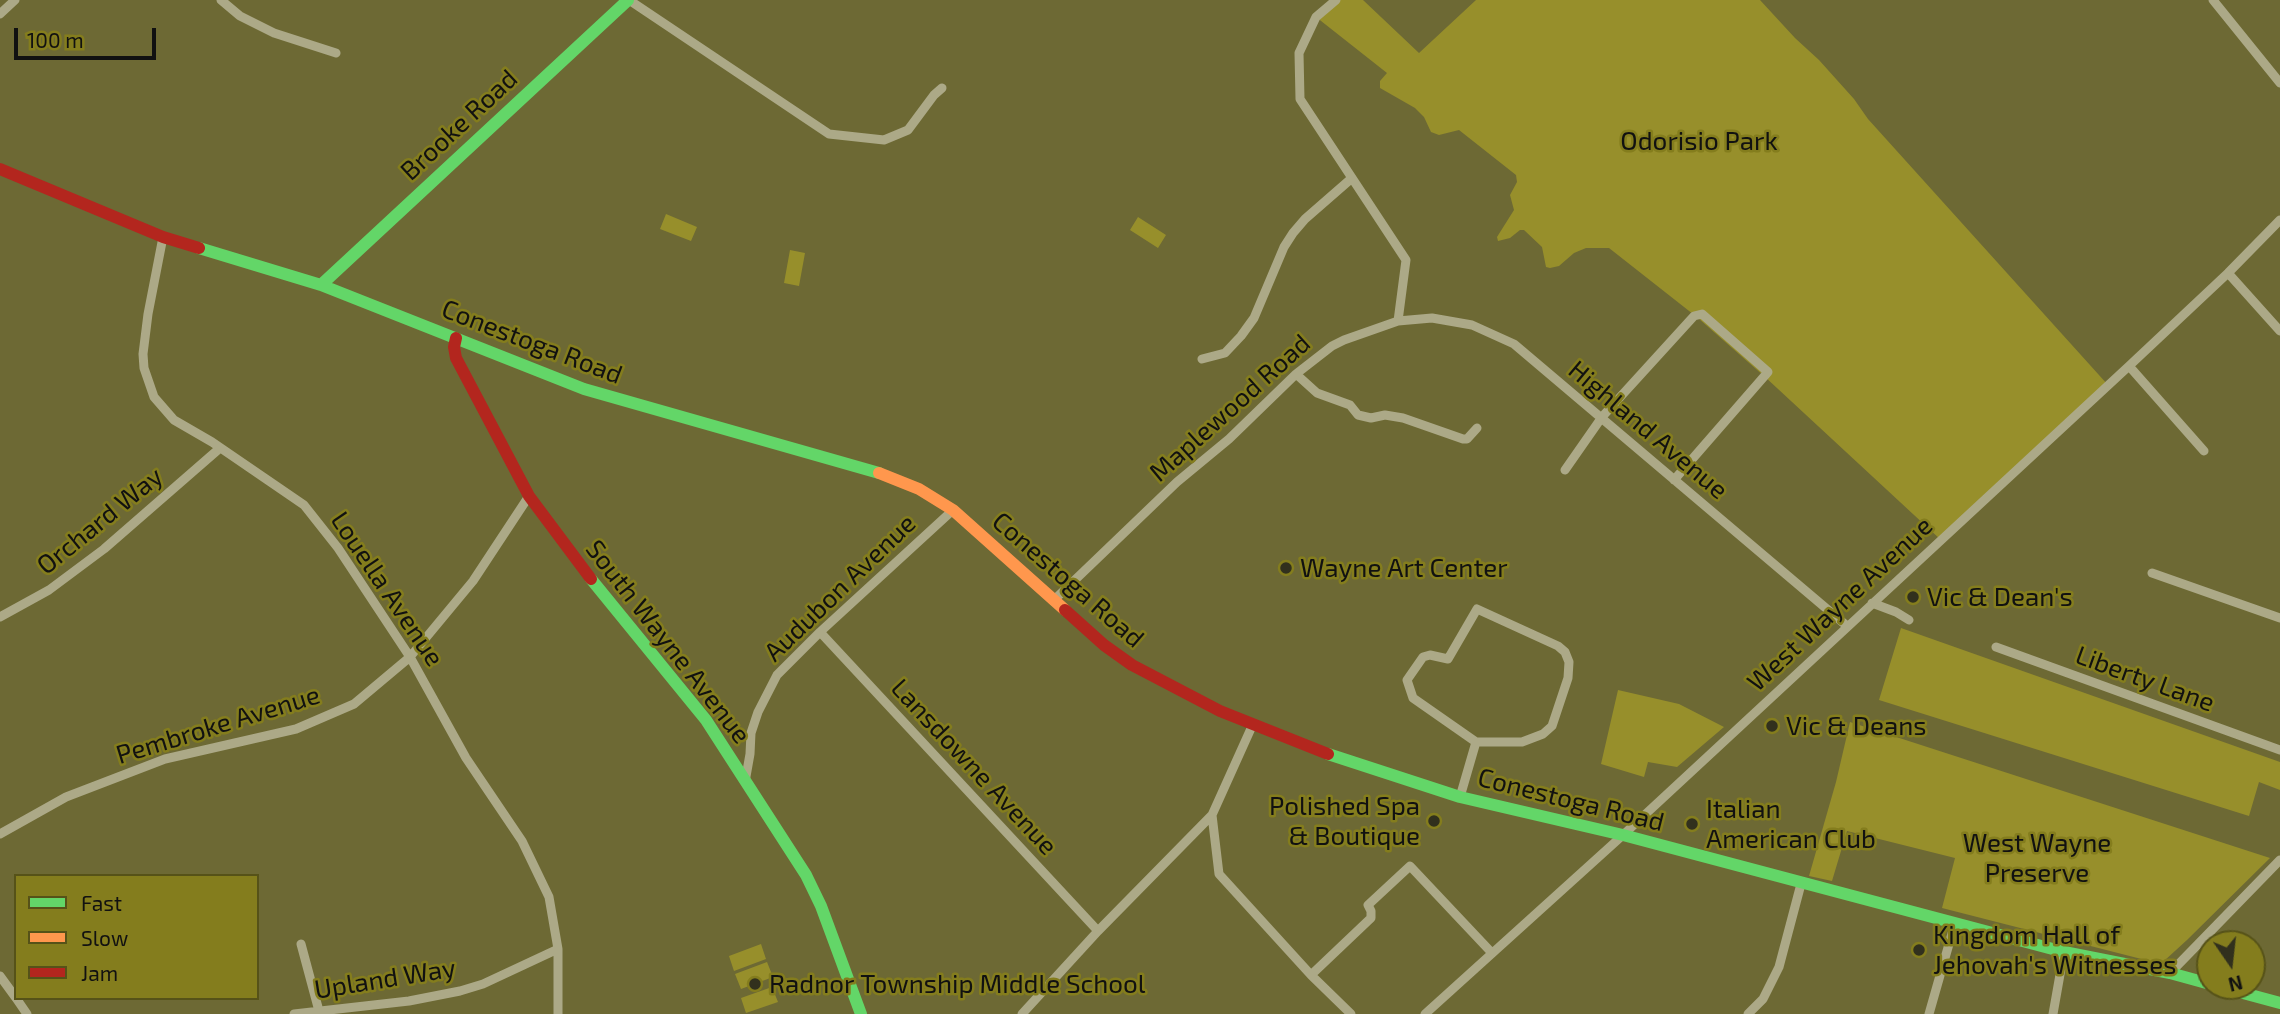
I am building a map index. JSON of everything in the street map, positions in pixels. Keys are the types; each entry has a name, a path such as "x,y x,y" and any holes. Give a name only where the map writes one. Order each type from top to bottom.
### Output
{"main road":[{"name":"Brooke Road","path":"321,285 628,0"},
{"name":"Conestoga Road","path":"0,169 163,237 321,285 584,389 885,475 919,489 953,510 1053,601 1132,665 1220,710 1328,754 1460,797 1623,835 2064,952 2196,980"},
{"name":"South Wayne Avenue","path":"456,338 456,358 529,496 612,607 706,720 814,890 861,1014"}],"street":[{"path":"0,14 15,0"},
{"path":"221,0 240,16 274,33 336,53"},
{"path":"628,0 829,134 884,140 908,130 942,88"},
{"path":"1336,0 1316,18 1298,53 1300,99 1406,260 1398,321"},
{"path":"2213,0 2280,83"},
{"path":"1202,359 1225,353 1241,337 1254,318 1284,247 1293,233 1352,178"},
{"name":"West Wayne Avenue","path":"1425,1014 1623,835 2129,366 2280,220"},
{"name":"Louella Avenue","path":"163,237 143,354 147,381 154,397 174,420 304,505 338,548 410,657 466,758 522,841 549,897 558,949 558,1014"},
{"path":"2228,273 2280,331"},
{"path":"1565,470 1602,417 1694,316 1702,314 1768,372 1674,480"},
{"name":"Highland Avenue","path":"1398,321 1432,318 1472,325 1514,344 1847,625"},
{"name":"Maplewood Road","path":"1053,601 1177,482 1228,439 1296,374 1332,346 1398,321"},
{"path":"2129,366 2204,451"},
{"path":"1296,374 1317,393 1350,405 1358,415 1371,418 1385,415 1403,418 1463,439 1467,439 1477,428"},
{"name":"Orchard Way","path":"0,617 49,590 104,549 220,449"},
{"name":"Pembroke Avenue","path":"0,834 66,797 165,759 296,729 354,704 410,657 473,581 529,496"},
{"name":"Audubon Avenue","path":"745,782 751,733 758,712 777,675 953,510"},
{"path":"2152,573 2280,618"},
{"path":"1872,603 1909,620"},
{"path":"1477,609 1558,646 1565,652 1569,662 1565,690 1549,730 1527,741 1476,743 1413,698 1408,680 1423,657 1430,655 1448,659 1477,609"},
{"name":"Lansdowne Avenue","path":"820,632 1098,931"},
{"name":"Liberty Lane","path":"1996,647 2280,750"},
{"path":"1022,1014 1098,931 1212,815 1253,724"},
{"path":"1460,797 1476,743"},
{"path":"1212,815 1219,874 1311,975 1351,1014"},
{"path":"2169,973 2280,860"},
{"path":"1311,975 1371,918 1368,905 1410,866 1492,953"},
{"path":"2268,872 2280,876"},
{"path":"1748,1014 1763,999 1779,967 1801,884"},
{"path":"1929,1014 1955,923"},
{"path":"301,944 319,1011"},
{"name":"Upland Way","path":"294,1014 409,1001 460,990 492,979 558,949"},
{"path":"2053,1014 2064,952"},
{"path":"0,976 14,995"}],"green space":[{"name":"Odorisio Park","path":"1335,0 1363,0 1419,53 1476,0 1760,0 1819,60 1868,119 2108,385 1941,540 1764,376 1698,318 1609,248 1586,248 1574,253 1559,266 1550,268 1546,267 1542,247 1524,230 1498,241 1497,237 1514,210 1510,195 1517,182 1516,175 1459,130 1439,135 1431,132 1424,117 1415,108 1380,88 1380,81 1387,73 1316,17"},
{"path":"666,214 697,227 691,241 660,229"},
{"path":"1138,217 1166,235 1158,248 1130,230"},
{"path":"790,250 805,253 799,286 784,283"},
{"path":"1901,628 2280,762 2280,790 2259,782 2249,816 1879,700"},
{"path":"1618,690 1679,704 1724,727 1677,767 1648,762 1644,777 1601,764"},
{"name":"West Wayne Preserve","path":"1850,722 2270,858 2187,940 2164,961 2157,963 1942,908 1955,858 1847,831 1832,881 1809,876"},
{"path":"761,944 766,959 734,971 729,956"},
{"path":"767,962 773,977 741,989 735,974"},
{"path":"772,987 778,1002 746,1013 741,998"}],"traffic: fast":[{"path":"321,285 628,0"},
{"path":"199,248 321,285 584,389 879,473"},
{"path":"591,579 706,720 806,875 821,906 861,1014"},
{"path":"1328,754 1460,797 1623,835 2064,952 2196,980"},
{"path":"2266,999 2280,1003"}],"traffic: slow":[{"path":"879,473 919,489 953,510 1065,610"}],"traffic: jam":[{"path":"0,169 163,237 199,248"},
{"path":"456,338 456,358 529,496 591,579"},
{"path":"1065,610 1104,645 1132,665 1220,711 1328,754"}],"place":[{"name":"Wayne Art Center","path":"1286,568"},
{"name":"Vic & Dean's","path":"1913,597"},
{"name":"Vic & Deans","path":"1772,726"},
{"name":"Polished Spa & Boutique","path":"1434,821"},
{"name":"Italian American Club","path":"1692,824"},
{"name":"Kingdom Hall of Jehovah's Witnesses","path":"1919,950"},
{"name":"Radnor Township Middle School","path":"755,984"}]}
